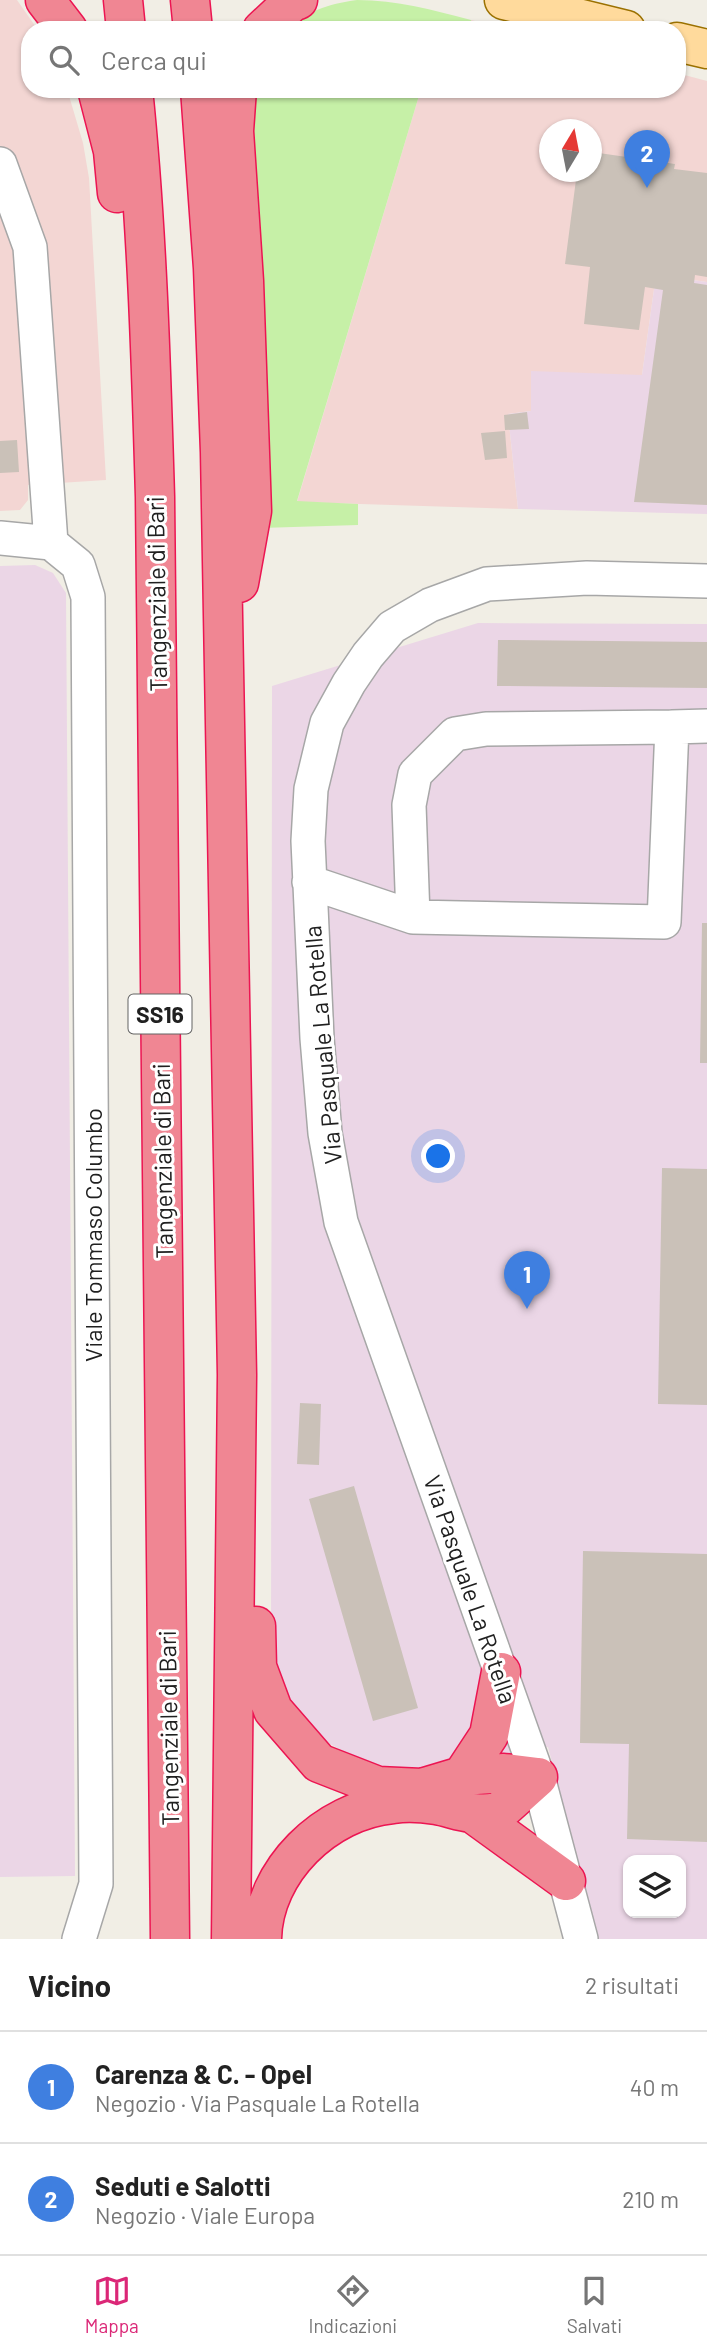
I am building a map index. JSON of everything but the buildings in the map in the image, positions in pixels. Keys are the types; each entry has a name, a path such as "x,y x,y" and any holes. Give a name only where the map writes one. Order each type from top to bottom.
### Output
{"highway":[{"path":"45,0 61,21"},
{"path":"123,0 125,21"},
{"path":"190,0 193,21"},
{"path":"272,21 292,2 298,0"},
{"path":"99,98 113,151 123,292 150,338"},
{"name":"Tangenziale di Bari","path":"134,98 150,338 156,553 170,1939"},
{"path":"201,98 214,282 220,466 237,1375 231,1939"},
{"path":"223,667 252,511 244,281 234,131 236,98"},
{"path":"237,1375 255,1491 257,1667 273,1710 319,1763 378,1786 422,1788 462,1776 504,1773 538,1777"},
{"path":"462,1776 488,1735 501,1672"},
{"path":"262,1939 262,1921 278,1880 303,1847 327,1826 359,1811 392,1804 432,1804 472,1813 499,1812 538,1777"},
{"path":"472,1813 566,1881"}],"main road":[{"path":"504,0 589,21"},
{"path":"686,44 707,50"}],"street":[{"path":"0,164 30,247 51,543 0,538"},
{"name":"Viale Tommaso Columbo","path":"51,543 78,565 88,597 96,1884 79,1939"},
{"name":"Via Pasquale La Rotella","path":"581,1939 538,1777 341,1222 325,1133 317,1038 308,841 311,789 327,723 349,683 392,627 430,605 487,584 587,578 707,581"},
{"path":"309,881 413,917 664,922 672,726"},
{"path":"413,917 409,805 415,774 455,734 486,729 707,726"}],"shaded area":[{"path":"0,0 17,0 32,21 21,21 21,98 70,98 83,143 89,178 106,480 28,485 28,500 20,510 0,511"},
{"path":"686,75 707,81 707,282 656,275 642,375 531,411 508,414 518,509 297,502 418,98 686,98"},
{"path":"656,275 707,282 707,514 518,509 508,414 531,411 531,371 642,375"},
{"path":"35,565 53,573 66,593 75,1876 0,1877 0,566"},
{"path":"478,623 707,624 707,1939 599,1939 548,1747 443,1766 383,1773 312,1734 271,1674 272,686"}],"green space":[{"path":"372,0 429,9 471,21 296,21 336,4"},
{"path":"246,98 418,98 297,501 358,504 358,525 261,528"}],"place":[{"name":"Seduti e Salotti","path":"647,188"},
{"name":"Carenza & C. - Opel","path":"527,1309"}]}
